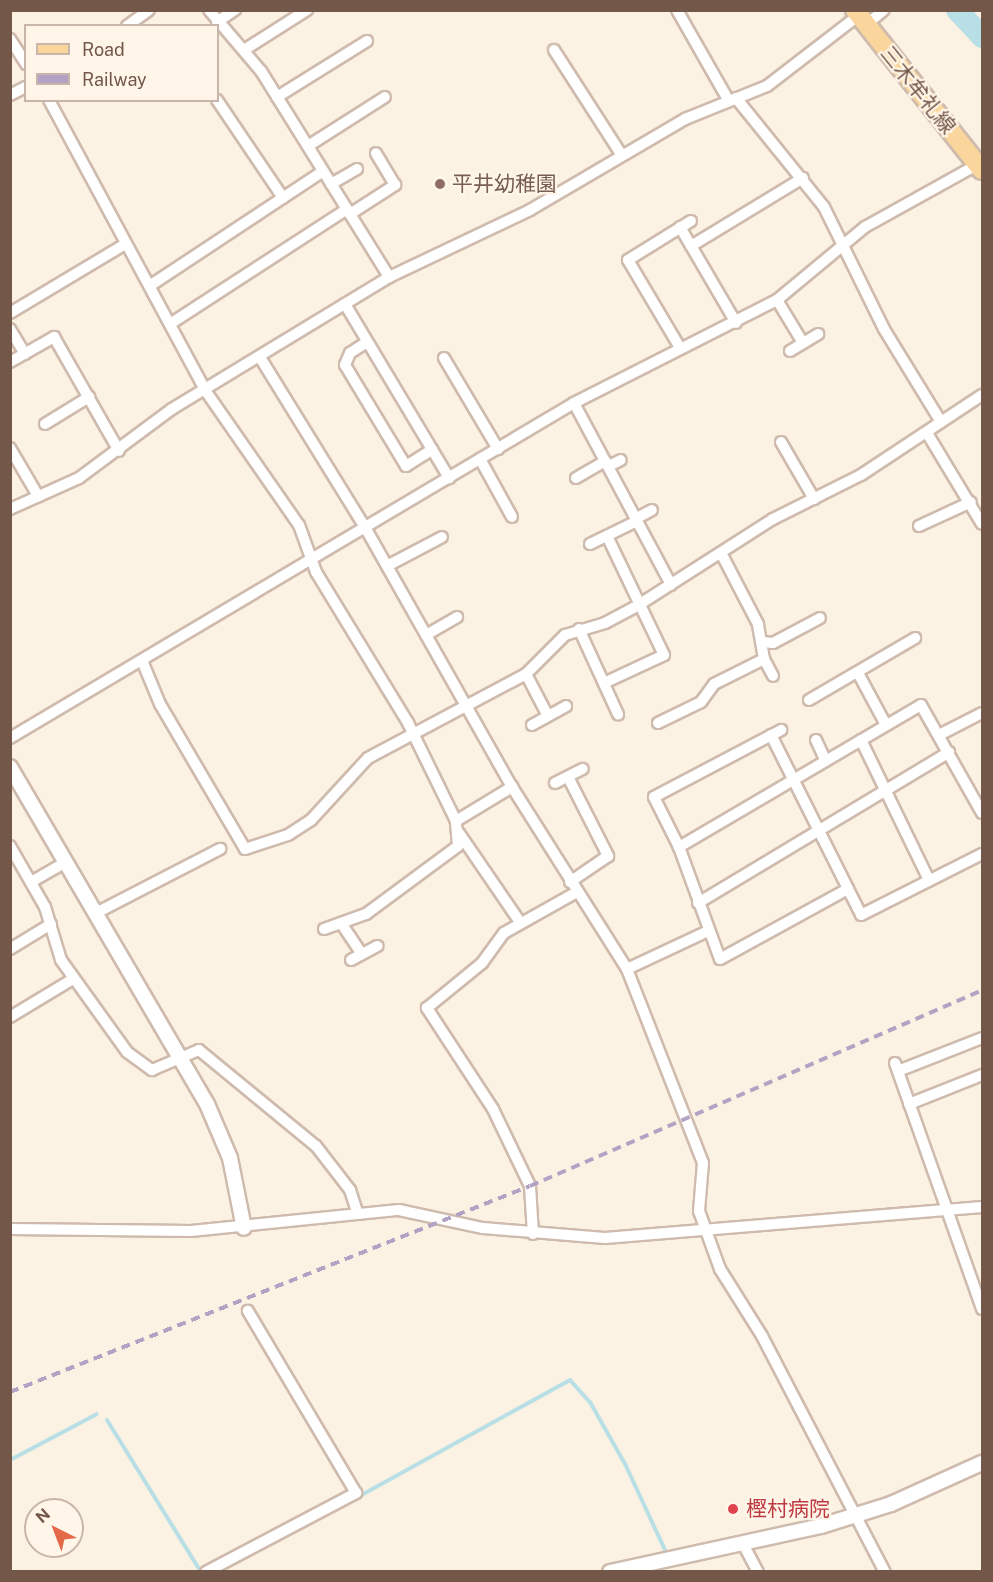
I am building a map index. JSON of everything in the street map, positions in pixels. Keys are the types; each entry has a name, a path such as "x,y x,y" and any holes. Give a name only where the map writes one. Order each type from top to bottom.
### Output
{"main road":[{"name":"三木牟礼線","path":"859,17 980,167"}],"street":[{"path":"130,24 149,10"},
{"path":"208,10 217,22 235,10"},
{"path":"244,50 308,10"},
{"path":"677,10 732,100 803,178 824,207 841,247 941,422"},
{"path":"10,509 120,451 205,390 261,359 389,277 530,210 621,154 732,100 767,86 859,17 884,10"},
{"path":"219,24 244,50 277,97 389,277"},
{"path":"10,39 24,61"},
{"path":"277,97 368,41"},
{"path":"555,50 621,154"},
{"path":"10,95 24,88"},
{"path":"308,146 385,97"},
{"path":"50,102 151,285 205,390 298,525 311,558 413,734 456,821 459,833 458,846 366,914 324,929"},
{"path":"218,102 283,198"},
{"path":"170,324 348,211 395,185 376,153"},
{"path":"10,738 143,663 311,558 366,529 574,403 679,346 736,322 777,300 865,227 980,167"},
{"path":"332,184 357,169"},
{"path":"151,285 323,171"},
{"path":"691,246 803,178"},
{"path":"679,346 628,260 691,220"},
{"path":"680,227 736,322"},
{"path":"10,313 122,246"},
{"path":"777,300 803,343"},
{"path":"345,304 449,478"},
{"path":"10,329 25,354"},
{"path":"790,351 818,334"},
{"path":"10,362 54,337 120,451"},
{"path":"367,342 350,353 345,365 406,466 432,450"},
{"path":"444,358 498,449"},
{"path":"261,359 366,529 513,787 570,882 627,969 703,1163 699,1211 705,1233 735,1300 762,1336 885,1572"},
{"path":"143,663 160,704 245,849 288,835 311,820 368,758 526,674 565,635 605,623 640,604 721,553 927,433 982,395"},
{"path":"45,424 88,397"},
{"path":"574,403 671,585"},
{"path":"927,433 971,502 982,524"},
{"path":"781,442 814,499"},
{"path":"10,448 38,496"},
{"path":"480,459 512,517"},
{"path":"576,478 608,463 621,460"},
{"path":"919,526 971,502"},
{"path":"590,544 652,510"},
{"path":"604,683 664,655 607,536"},
{"path":"387,566 442,537"},
{"path":"721,553 763,642 764,659 773,676"},
{"path":"426,635 457,617"},
{"path":"763,642 820,618"},
{"path":"579,629 618,714"},
{"path":"809,700 915,638"},
{"path":"658,723 701,702 711,679 764,659"},
{"path":"858,673 886,725"},
{"path":"526,674 548,716"},
{"path":"679,847 921,705 982,813"},
{"path":"532,725 566,706"},
{"path":"939,735 982,713"},
{"path":"848,889 720,959 679,847 654,797 776,732 794,780 861,915 982,854"},
{"path":"816,740 826,761"},
{"path":"861,740 929,880"},
{"path":"698,903 820,833 949,752"},
{"path":"10,767 218,1126 240,1193 244,1228"},
{"path":"555,783 583,769"},
{"path":"568,777 608,855 570,882"},
{"path":"456,821 513,787"},
{"path":"459,833 520,922"},
{"path":"10,846 51,924 61,960 73,979 141,1065 152,1070 178,1056 199,1050 316,1146 350,1190 358,1214"},
{"path":"96,914 220,849"},
{"path":"30,882 66,862"},
{"path":"533,1234 530,1186 493,1110 427,1008 520,922 577,892"},
{"path":"341,923 362,954"},
{"path":"10,949 51,924"},
{"path":"627,969 708,931"},
{"path":"351,960 377,946"},
{"path":"10,1017 73,979"},
{"path":"982,1038 896,1067 982,1310"},
{"path":"909,1104 982,1076"},
{"path":"10,1229 244,1228 399,1210 533,1234 605,1238 705,1233 982,1206"},
{"path":"206,1572 356,1493 248,1311"},
{"path":"610,1572 855,1515 982,1463"},
{"path":"742,1542 758,1572"}],"waterway":[{"path":"957,10 982,37"},
{"path":"338,1508 570,1380 590,1402 626,1466 665,1550"},
{"path":"10,1460 97,1414"},
{"path":"107,1420 199,1569"}],"railway":[{"path":"10,1392 530,1186 982,990"}],"place":[{"name":"平井幼稚園","path":"440,184"},
{"name":"樫村病院","path":"733,1509"}]}
